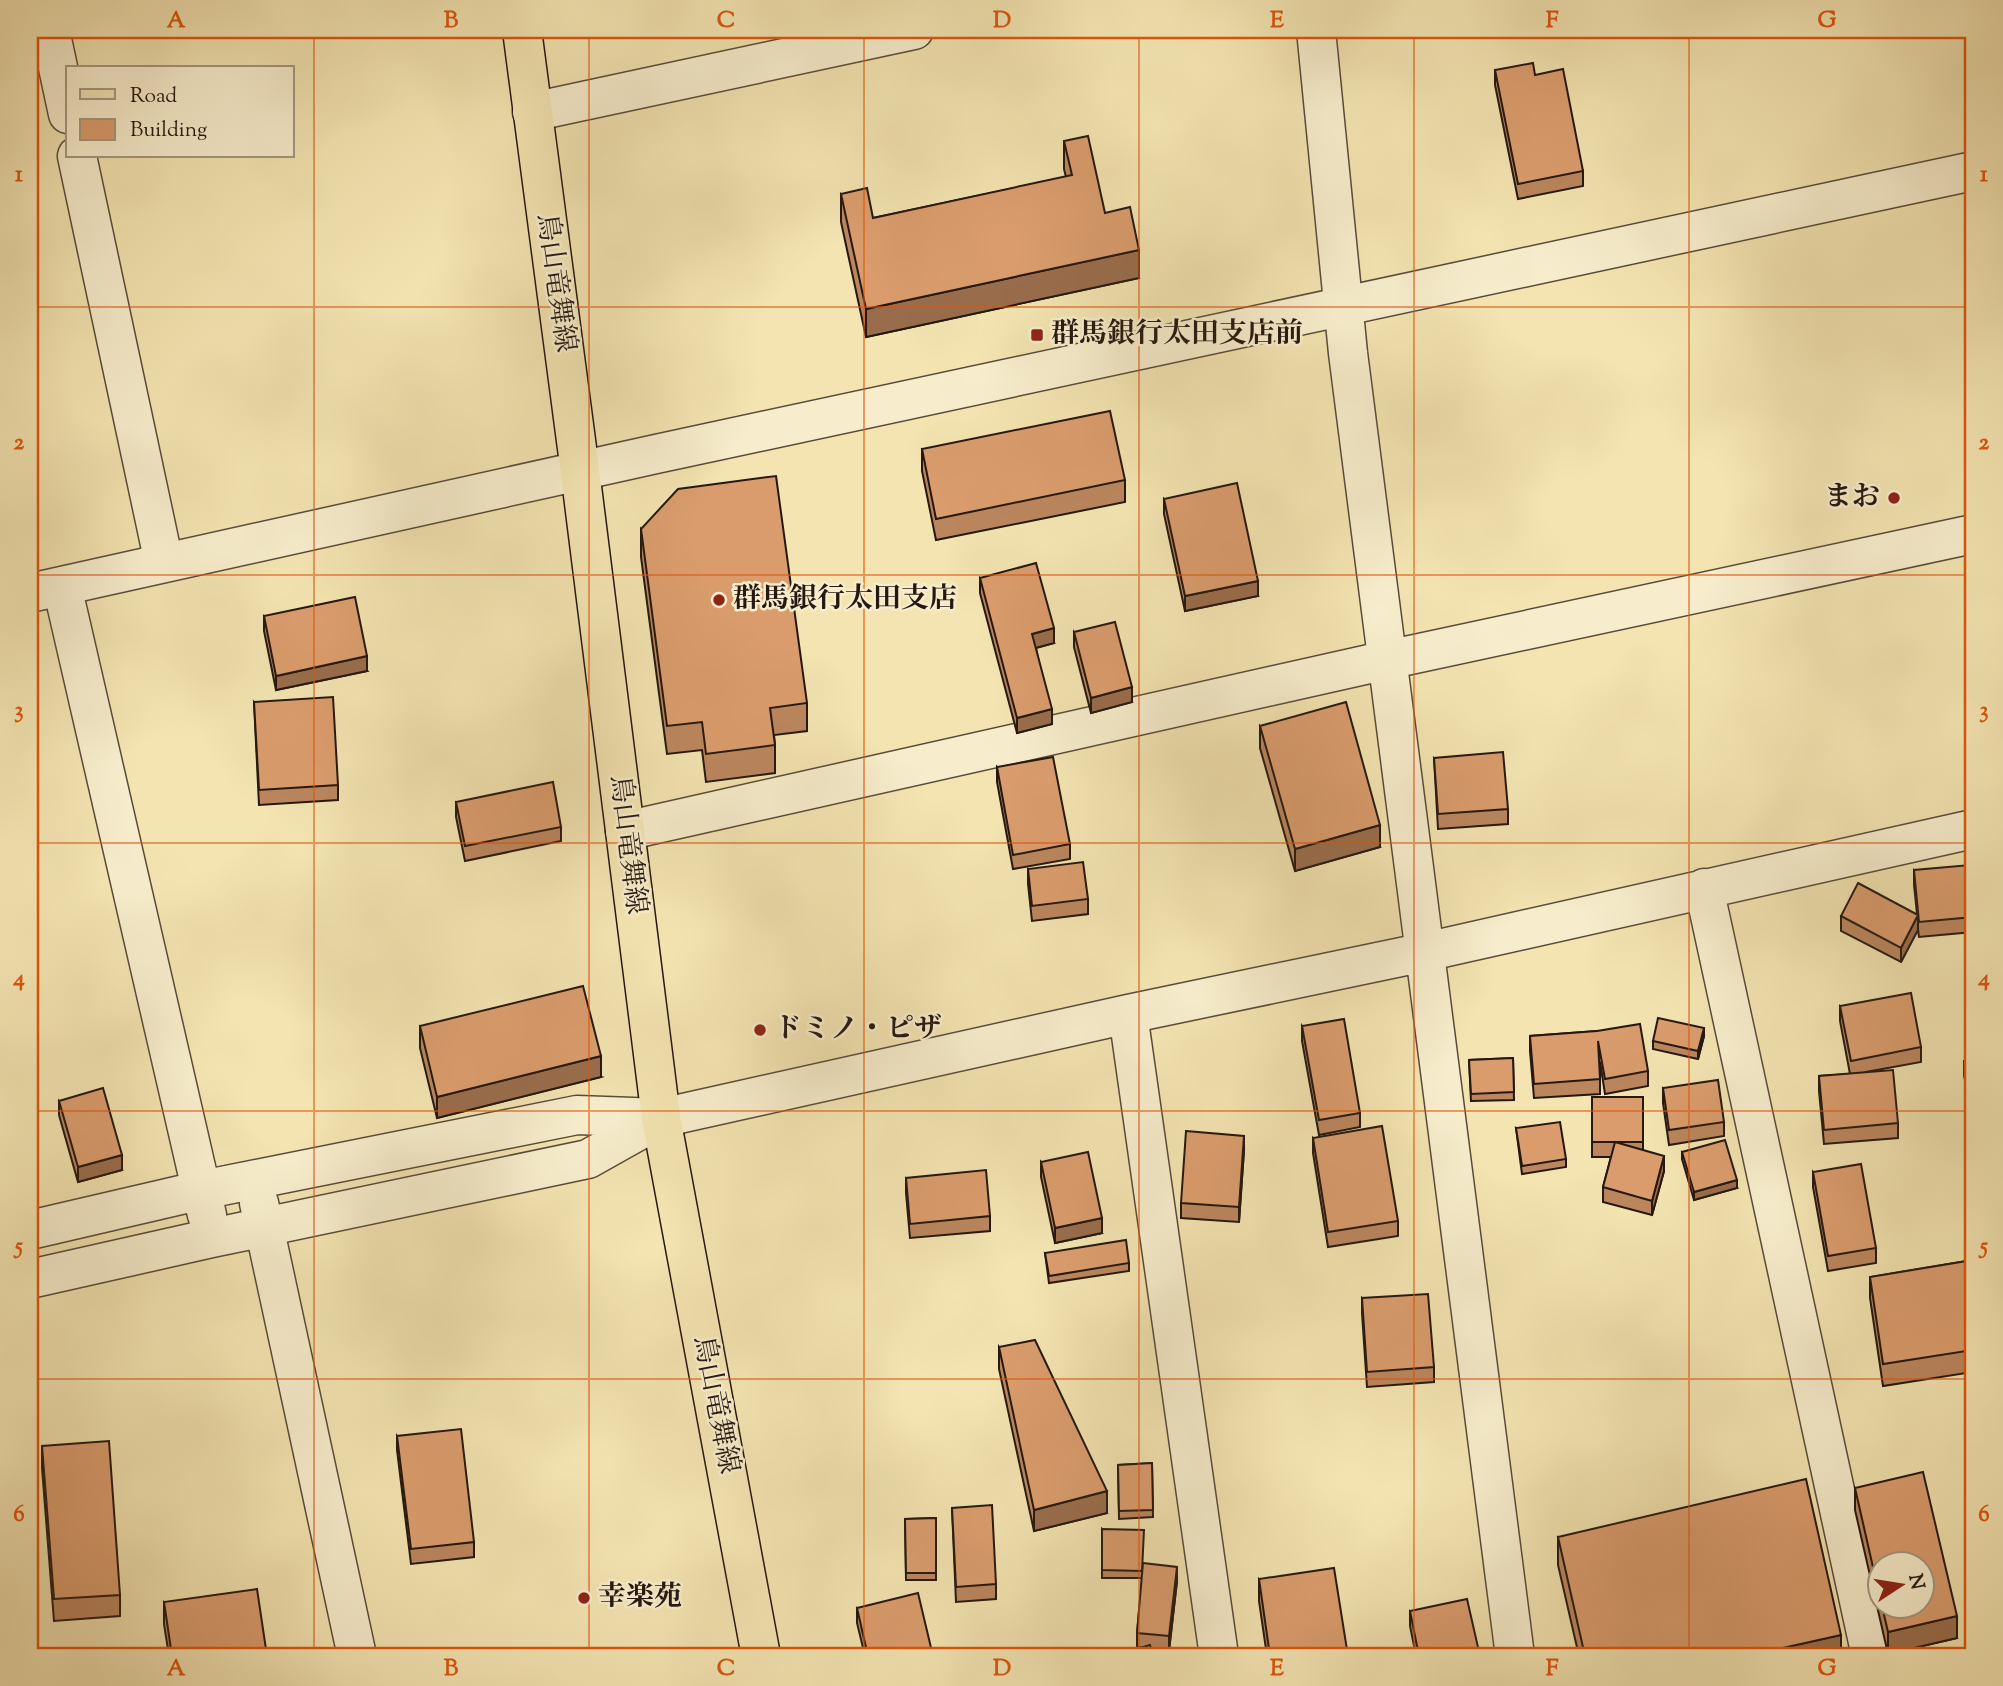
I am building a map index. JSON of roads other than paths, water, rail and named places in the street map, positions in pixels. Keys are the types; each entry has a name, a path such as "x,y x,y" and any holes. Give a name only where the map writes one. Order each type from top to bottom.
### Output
{"main road":[{"name":"鳥山竜舞線","path":"522,30 661,1118 761,1656"}],"street":[{"path":"50,30 66,105"},
{"path":"532,112 914,30"},
{"path":"1316,30 1343,306 1515,1656"},
{"path":"77,158 164,563"},
{"path":"212,1238 202,1190 46,589 580,471 1973,171"},
{"path":"625,831 1387,660 1973,534"},
{"path":"30,1230 202,1190 577,1115 661,1118 1128,1014 1425,952 1973,829"},
{"path":"1704,888 1871,1656"},
{"path":"1128,1014 1219,1656"},
{"path":"30,1279 588,1159 661,1118"},
{"path":"254,1181 357,1656"}],"place":[{"name":"群馬銀行太田支店前","path":"1037,335"},
{"name":"まお","path":"1894,498"},
{"name":"群馬銀行太田支店","path":"719,600"},
{"name":"ドミノ・ピザ","path":"760,1030"},
{"name":"幸楽苑","path":"584,1598"}]}
